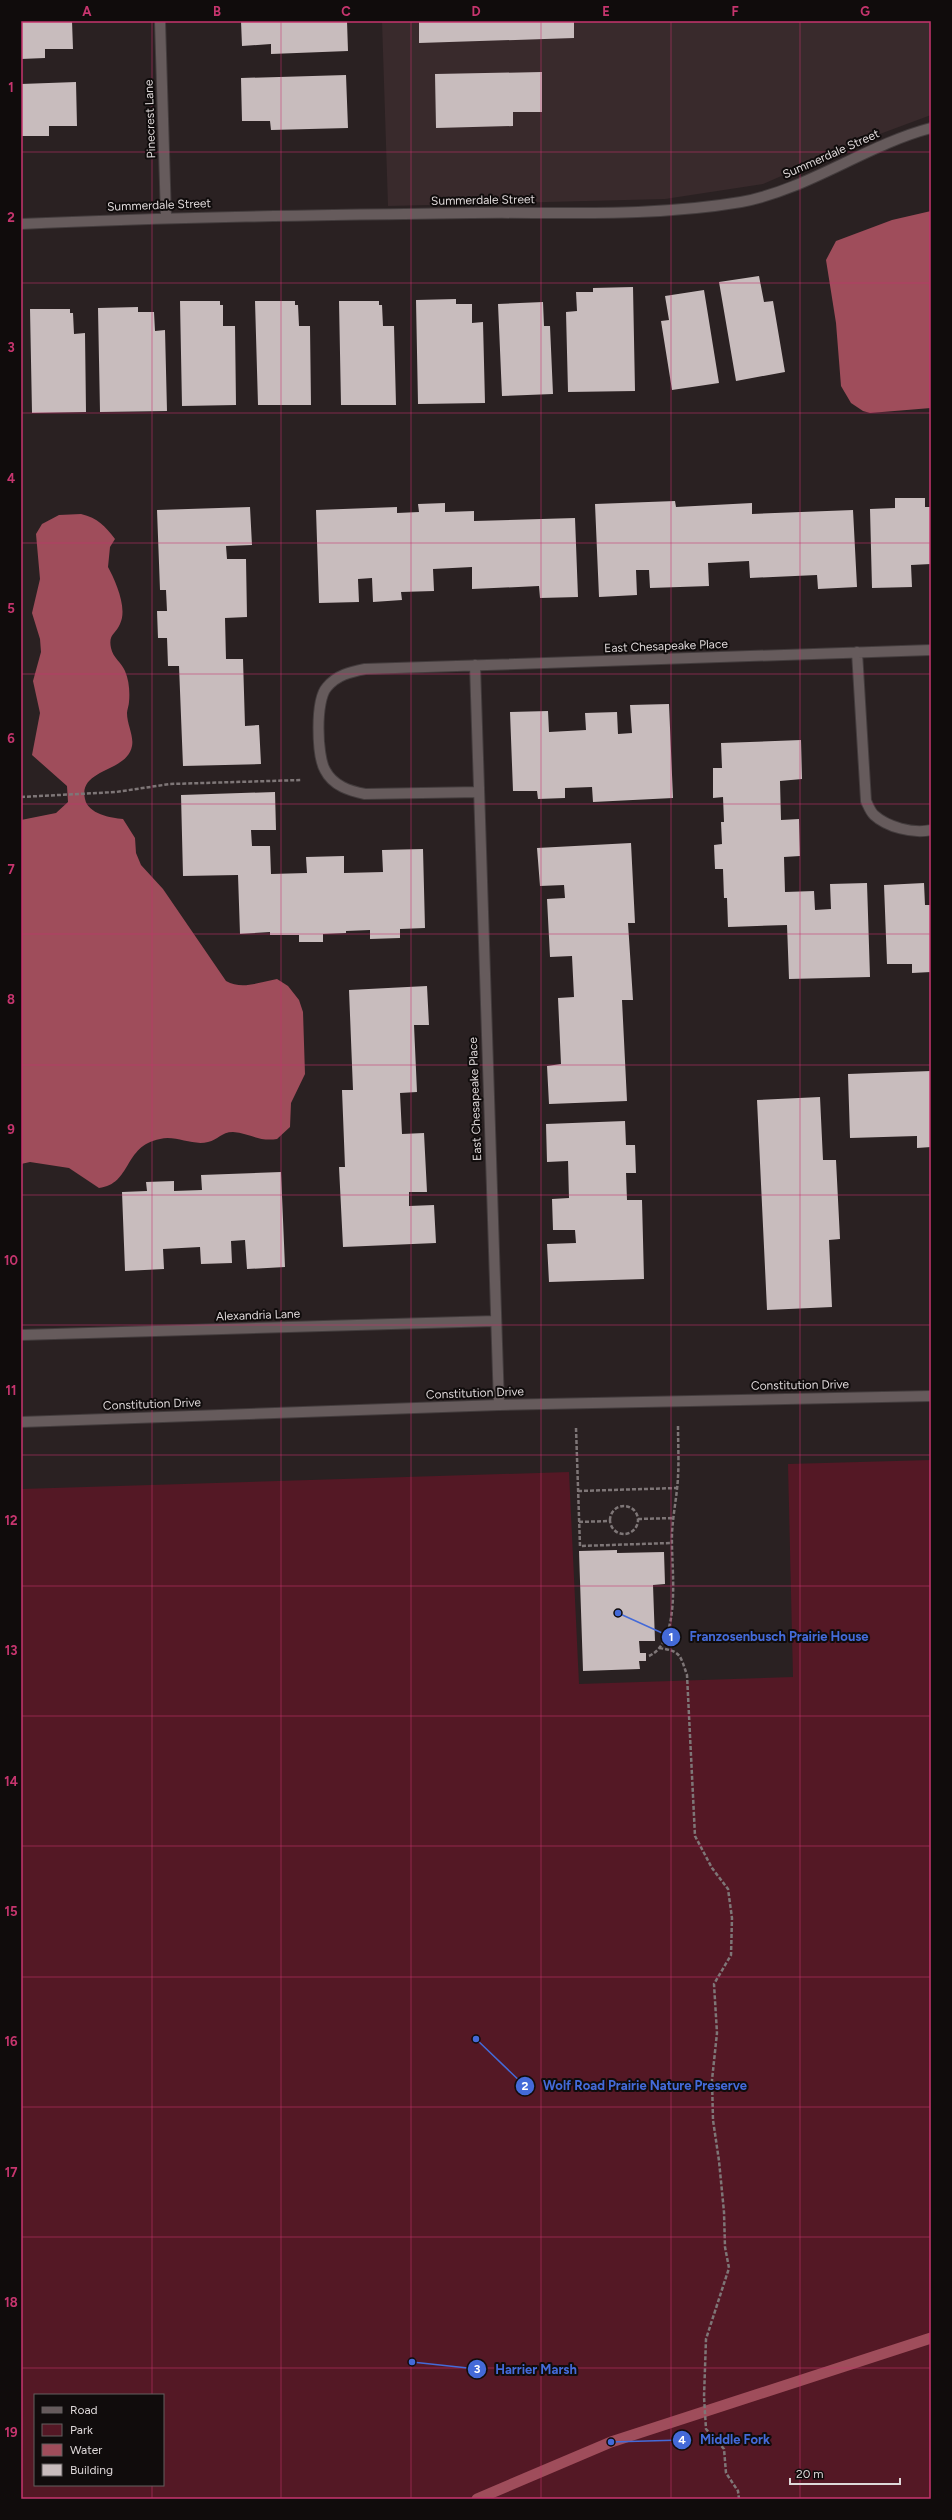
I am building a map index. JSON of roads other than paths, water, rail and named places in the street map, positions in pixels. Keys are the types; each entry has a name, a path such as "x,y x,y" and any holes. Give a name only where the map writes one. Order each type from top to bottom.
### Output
{"street":[{"name":"Pinecrest Lane","path":"160,21 166,217"},
{"name":"Summerdale Street","path":"21,224 166,217 649,211 742,202 804,182 905,135 931,128"},
{"name":"East Chesapeake Place","path":"479,792 366,794 350,791 332,779 325,770 321,759 319,712 326,688 337,678 349,672 364,669 931,650"},
{"path":"857,652 866,801 873,814 889,824 907,830 931,830"},
{"name":"East Chesapeake Place","path":"475,665 498,1404"},
{"name":"Alexandria Lane","path":"21,1335 495,1321"},
{"name":"Constitution Drive","path":"21,1422 498,1404 931,1396"}],"water":[{"path":"931,211 931,408 870,413 863,411 851,403 841,386 836,323 826,260 836,241 892,220"},
{"path":"81,514 97,520 115,539 110,547 108,567 120,594 122,602 122,617 120,624 111,637 110,643 112,652 124,668 129,686 127,717 132,742 128,755 122,761 89,781 85,789 85,799 87,804 95,812 112,818 123,819 135,838 136,853 141,865 163,889 226,981 232,984 245,985 277,979 288,986 299,1000 303,1012 305,1074 291,1103 290,1127 277,1139 271,1140 229,1132 211,1141 202,1143 172,1138 160,1139 148,1143 140,1149 117,1180 110,1185 99,1188 69,1168 30,1162 21,1164 21,820 56,813 68,802 67,786 32,755 40,713 33,681 41,652 40,639 32,613 40,579 36,534 42,524 59,515"}],"waterway":[{"path":"477,2499 611,2442 931,2338"}],"place":[{"name":"Franzosenbusch Prairie House","path":"618,1613"},
{"name":"Wolf Road Prairie Nature Preserve","path":"476,2039"},
{"name":"Harrier Marsh","path":"412,2362"},
{"name":"Middle Fork","path":"611,2442"}]}
